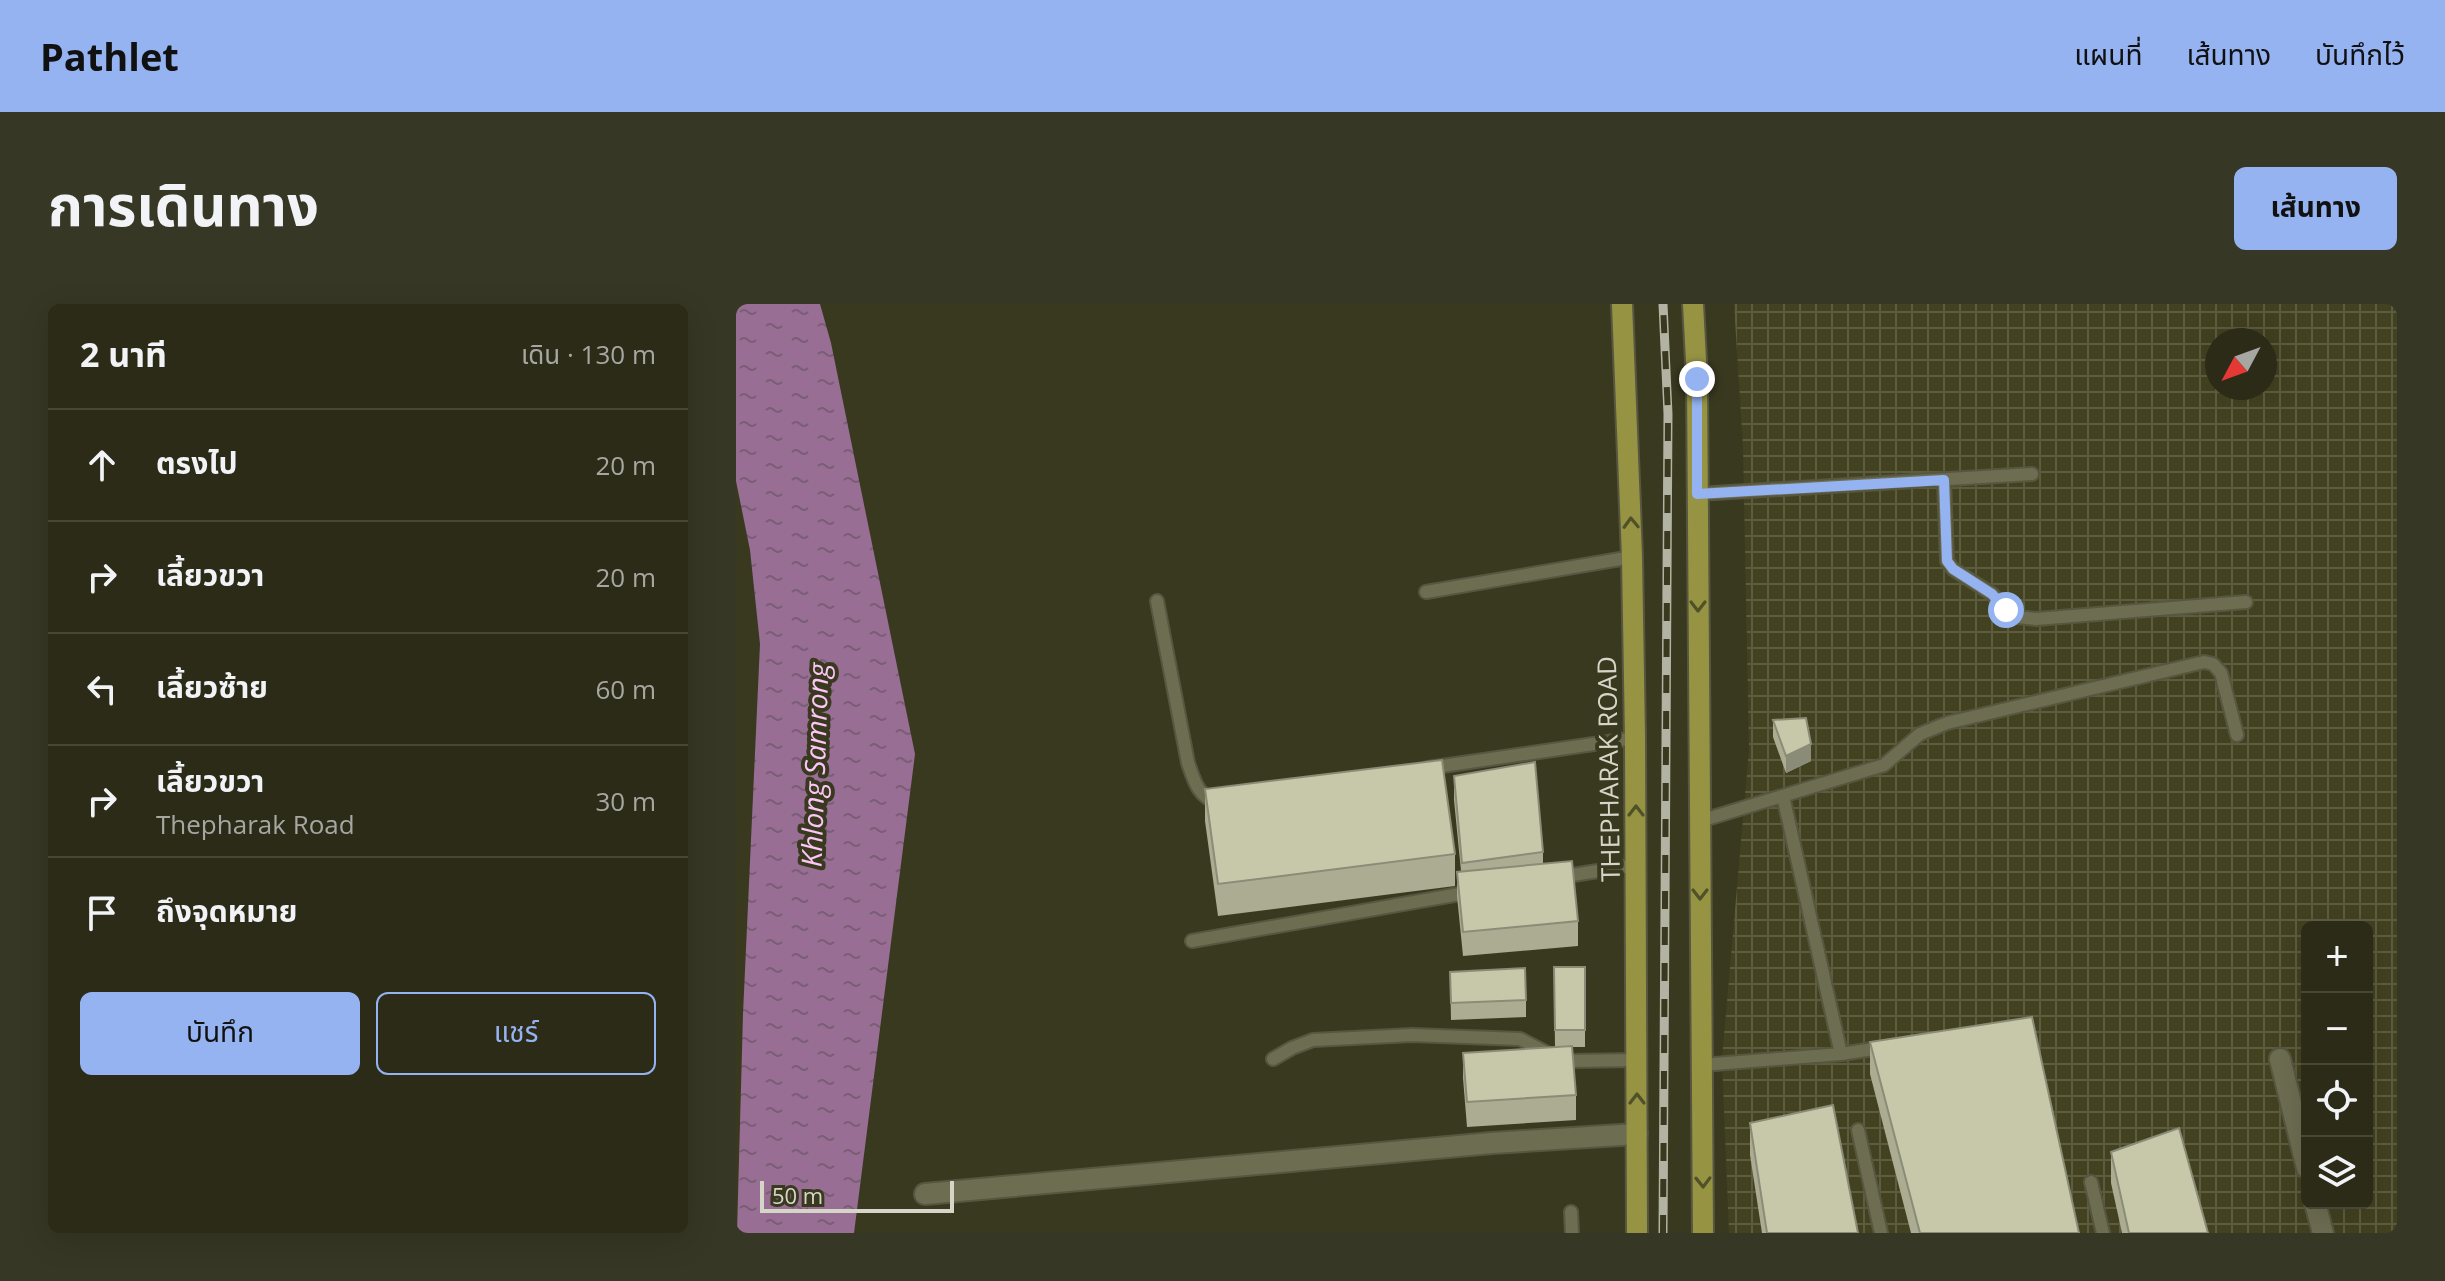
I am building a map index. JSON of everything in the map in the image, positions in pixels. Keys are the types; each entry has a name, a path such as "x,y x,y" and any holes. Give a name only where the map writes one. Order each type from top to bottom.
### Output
{"main road":[{"name":"THEPHARAK ROAD","path":"1622,304 1632,557 1635,738 1637,1233"},
{"path":"1693,304 1703,1233"}],"street":[{"path":"2280,1059 2301,1144"},
{"path":"925,1194 1492,1143 1637,1134"},
{"path":"2317,1209 2323,1233"}],"lane":[{"path":"1697,494 2032,474"},
{"path":"1944,480 1947,561 1953,569 1992,594 2006,610 2018,617 2036,619 2246,602"},
{"path":"1426,592 1632,557"},
{"path":"1157,601 1188,763 1197,788 1207,800 1221,803 1236,801"},
{"path":"1700,821 1884,765 1920,734 1947,723 2204,662 2213,664 2221,673 2237,735"},
{"path":"1418,770 1635,738"},
{"path":"1783,796 1841,1054"},
{"path":"1551,879 1636,865"},
{"path":"1192,941 1478,891"},
{"path":"1273,1059 1313,1040 1412,1035 1520,1039 1568,1061 1637,1060"},
{"path":"1702,1065 1841,1054 1901,1044"},
{"path":"1858,1130 1881,1233"},
{"path":"2091,1182 2103,1233"},
{"path":"1571,1212 1572,1233"}],"shaded area":[{"path":"1734,304 2397,304 2397,1233 1729,1233 1722,1059 1749,750 1743,447"}],"water":[{"name":"Khlong Samrong","path":"736,304 820,304 831,343 915,754 854,1233 737,1233 743,1014 760,644 750,550 736,481"}],"building":[{"path":"1806,718 1811,744 1786,756 1773,720"},
{"path":"1442,760 1455,854 1218,884 1205,789"},
{"path":"1535,762 1543,852 1462,863 1454,776"},
{"path":"1572,861 1578,921 1463,932 1457,872"},
{"path":"1554,967 1585,967 1585,1030 1555,1030"},
{"path":"1525,968 1526,1000 1451,1003 1450,972"},
{"path":"2032,1017 2079,1233 1920,1233 1870,1042"},
{"path":"1572,1046 1576,1095 1467,1102 1463,1053"},
{"path":"1833,1105 1858,1233 1767,1233 1750,1123"},
{"path":"2179,1128 2208,1233 2129,1233 2111,1152"}],"railway":[{"path":"1663,304 1668,414 1663,1233"}],"route":[{"path":"1697,379 1697,494 1944,480 1947,561 1953,569 1992,594 2006,610"}]}
